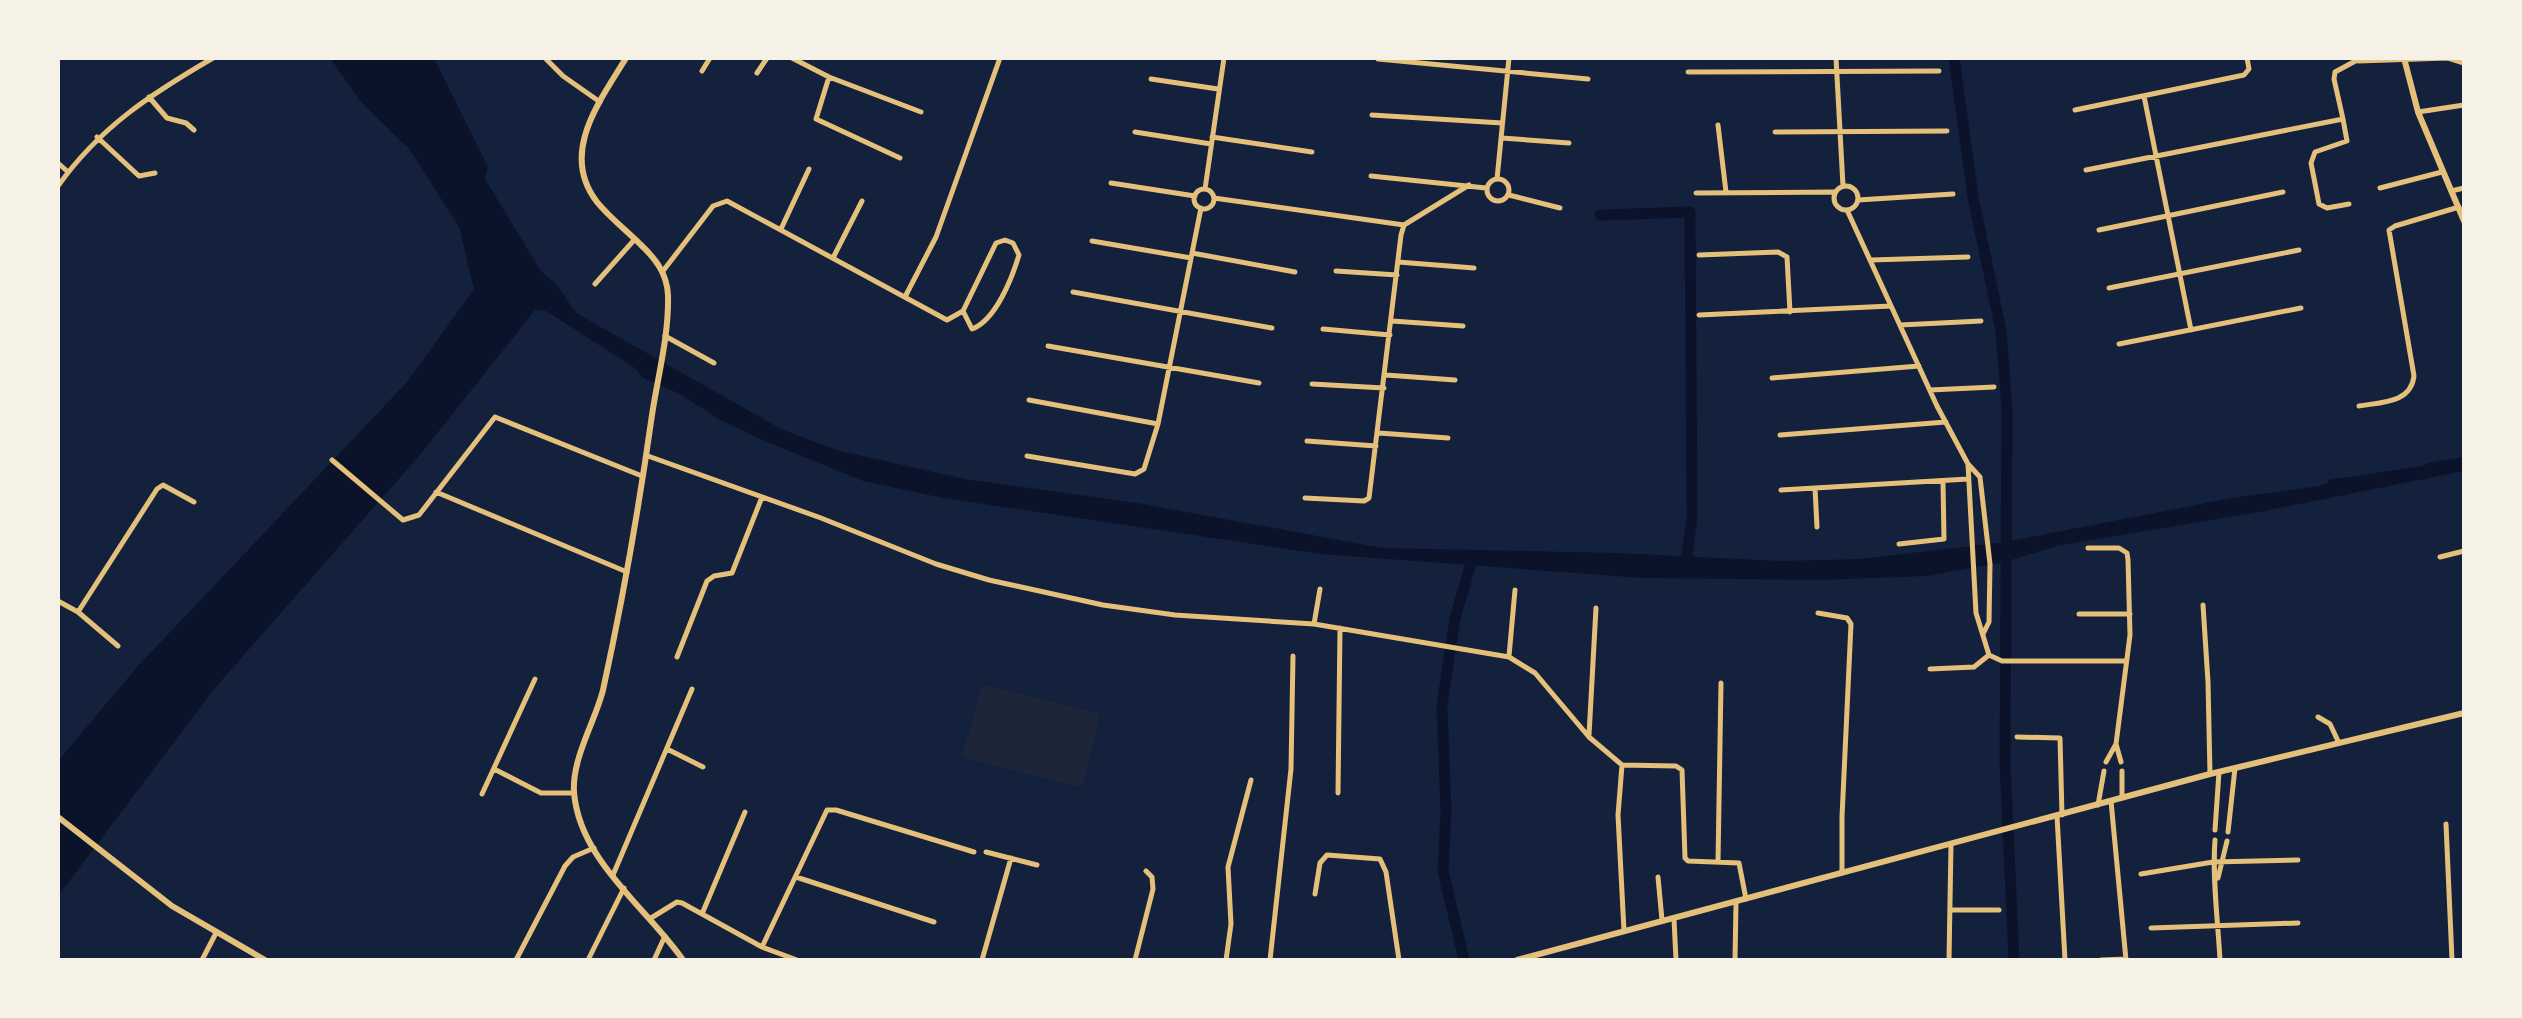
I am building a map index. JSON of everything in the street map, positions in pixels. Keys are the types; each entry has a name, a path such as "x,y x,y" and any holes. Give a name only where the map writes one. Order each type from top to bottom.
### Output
{"main road":[{"path":"626,58 582,138 584,180 599,205 653,256 663,272 668,292 665,340 627,572 602,692 576,771 574,794 581,822 594,848 683,960"},
{"path":"2404,58 2418,112 2464,220"},
{"path":"1517,960 2214,773 2338,741 2398,732 2464,713"},
{"path":"58,817 113,864 172,906 265,960"}],"street":[{"path":"58,186 98,138 149,97 213,58"},
{"path":"545,58 600,102"},
{"path":"702,71 710,58"},
{"path":"757,73 768,58"},
{"path":"792,58 829,77 922,112"},
{"path":"906,295 936,237 1000,58"},
{"path":"1206,190 1224,58"},
{"path":"1378,58 1588,78"},
{"path":"1486,188 1497,178 1509,58"},
{"path":"1836,58 1843,186"},
{"path":"2075,110 2244,76 2249,68 2248,58"},
{"path":"2349,204 2331,208 2319,204 2311,164 2315,152 2346,141 2335,72 2358,59 2448,58 2464,63"},
{"path":"1688,72 1939,71"},
{"path":"829,77 816,119 900,158"},
{"path":"1151,79 1219,89"},
{"path":"2144,96 2191,330"},
{"path":"149,97 167,118 194,130"},
{"path":"2418,112 2464,105"},
{"path":"1372,115 1502,123"},
{"path":"2086,170 2344,119"},
{"path":"1718,125 1726,193"},
{"path":"1775,132 1947,131"},
{"path":"1135,132 1312,152"},
{"path":"98,138 139,176 155,172"},
{"path":"1501,138 1568,143"},
{"path":"58,163 68,172"},
{"path":"781,230 809,168"},
{"path":"2380,188 2442,172"},
{"path":"1371,176 1486,188"},
{"path":"1486,188 1489,198 1504,199 1508,186 1497,178"},
{"path":"1112,183 1195,196 1206,190"},
{"path":"1206,190 1214,198 1404,225 1469,185"},
{"path":"1696,193 1834,192 1843,186 1854,188 1858,200"},
{"path":"2451,190 2464,188"},
{"path":"1834,192 1835,205 1847,210 1930,390 1968,464 1980,478 1990,569 1989,622 1984,634"},
{"path":"2099,230 2284,192"},
{"path":"1847,210 1858,200 1954,194"},
{"path":"1508,195 1560,208"},
{"path":"1195,196 1194,201 1201,208"},
{"path":"1201,208 1210,206 1214,198"},
{"path":"663,272 712,206 722,201 947,320 963,311 996,243 1013,243 1019,255 1015,268 986,320 972,329 963,311"},
{"path":"834,257 862,201"},
{"path":"2359,406 2404,397 2413,385 2389,230 2459,207"},
{"path":"1028,456 1140,473 1158,424 1201,208"},
{"path":"1305,498 1369,498 1404,225"},
{"path":"595,284 634,238"},
{"path":"1092,241 1295,272"},
{"path":"2110,288 2299,250"},
{"path":"1699,255 1778,252 1787,257 1790,312"},
{"path":"1870,260 1968,256"},
{"path":"1398,262 1474,268"},
{"path":"1336,271 1397,276"},
{"path":"1072,292 1272,328"},
{"path":"1700,316 1891,306"},
{"path":"2119,344 2301,308"},
{"path":"1392,320 1463,326"},
{"path":"1900,325 1981,322"},
{"path":"1323,329 1391,336"},
{"path":"665,340 714,363"},
{"path":"1048,346 1259,383"},
{"path":"1772,378 1919,366"},
{"path":"1386,375 1455,380"},
{"path":"1312,384 1384,388"},
{"path":"1930,390 1994,387"},
{"path":"1029,400 1158,424"},
{"path":"332,460 380,502 409,521 418,515 496,416 645,478"},
{"path":"1780,434 1946,422"},
{"path":"1379,433 1448,438"},
{"path":"1307,441 1376,446"},
{"path":"648,456 936,564 989,580 1104,604 1175,614 1314,624 1508,657 1536,673 1589,738 1622,765 1676,766 1684,772 1684,854 1688,861 1742,865 1746,899"},
{"path":"1968,464 1977,624 1989,654 2002,661 2124,661"},
{"path":"1782,490 1980,478"},
{"path":"1899,544 1944,539 1943,482"},
{"path":"78,612 157,489 169,487 194,502"},
{"path":"1815,488 1817,527"},
{"path":"436,492 627,572"},
{"path":"678,657 707,581 732,573 762,497"},
{"path":"2088,548 2120,548 2127,554 2130,634 2116,744 2121,762"},
{"path":"2440,557 2464,551"},
{"path":"1314,624 1320,589"},
{"path":"1508,657 1515,590"},
{"path":"58,600 118,646"},
{"path":"2203,605 2215,830"},
{"path":"1589,738 1596,608"},
{"path":"1818,612 1847,618 1851,624 1842,873"},
{"path":"2078,614 2130,614"},
{"path":"1338,793 1340,628"},
{"path":"1930,669 1974,667 1989,654"},
{"path":"1270,960 1291,769 1293,656"},
{"path":"482,794 535,679"},
{"path":"1718,862 1721,682"},
{"path":"613,876 692,690"},
{"path":"2318,716 2330,724 2338,741"},
{"path":"2017,737 2060,738 2065,960"},
{"path":"2106,762 2116,744"},
{"path":"667,749 703,767"},
{"path":"1622,765 1618,815 1624,931"},
{"path":"2228,832 2235,768"},
{"path":"494,769 541,793 574,794"},
{"path":"2098,805 2104,771"},
{"path":"2122,771 2122,798"},
{"path":"1226,960 1231,924 1228,867 1251,780"},
{"path":"2101,960 2126,960 2112,801"},
{"path":"762,946 827,810 974,852"},
{"path":"702,914 745,812"},
{"path":"2446,824 2452,960"},
{"path":"2214,840 2220,960"},
{"path":"2217,880 2227,840"},
{"path":"1949,960 1951,844"},
{"path":"516,960 566,866 574,857 594,848"},
{"path":"986,852 1037,865"},
{"path":"1316,894 1320,863 1327,854 1380,859 1399,960"},
{"path":"982,960 1011,858"},
{"path":"2141,874 2213,862 2298,860"},
{"path":"1135,960 1152,889 1152,877 1146,871"},
{"path":"796,877 934,922"},
{"path":"1658,877 1662,920"},
{"path":"588,960 624,888"},
{"path":"651,918 677,902 797,960"},
{"path":"1735,960 1736,902"},
{"path":"1950,910 1999,910"},
{"path":"1674,917 1676,960"},
{"path":"2151,928 2298,923"},
{"path":"202,960 216,933"},
{"path":"654,960 665,934"}],"shaded area":[{"path":"330,58 434,58 488,167 485,179 541,271 557,285 576,313 783,430 840,451 965,479 1137,503 1383,548 1782,561 1860,559 2005,542 2464,456 2464,471 2260,512 2057,546 2005,562 1927,576 1818,580 1642,578 1320,554 943,498 863,481 720,420 680,394 643,378 635,368 546,311 535,310 419,456 214,689 58,896 58,761 137,667 407,382 474,289 459,227 410,150 360,101"},
{"path":"982,685 1100,713 1082,787 962,757"}],"waterway":[{"path":"1954,58 1973,197 2001,331 2007,409 2005,763 2014,960"},
{"path":"1600,215 1690,212 1692,518 1685,570"},
{"path":"1464,960 1443,871 1446,810 1442,705 1455,618 1472,560"}]}
